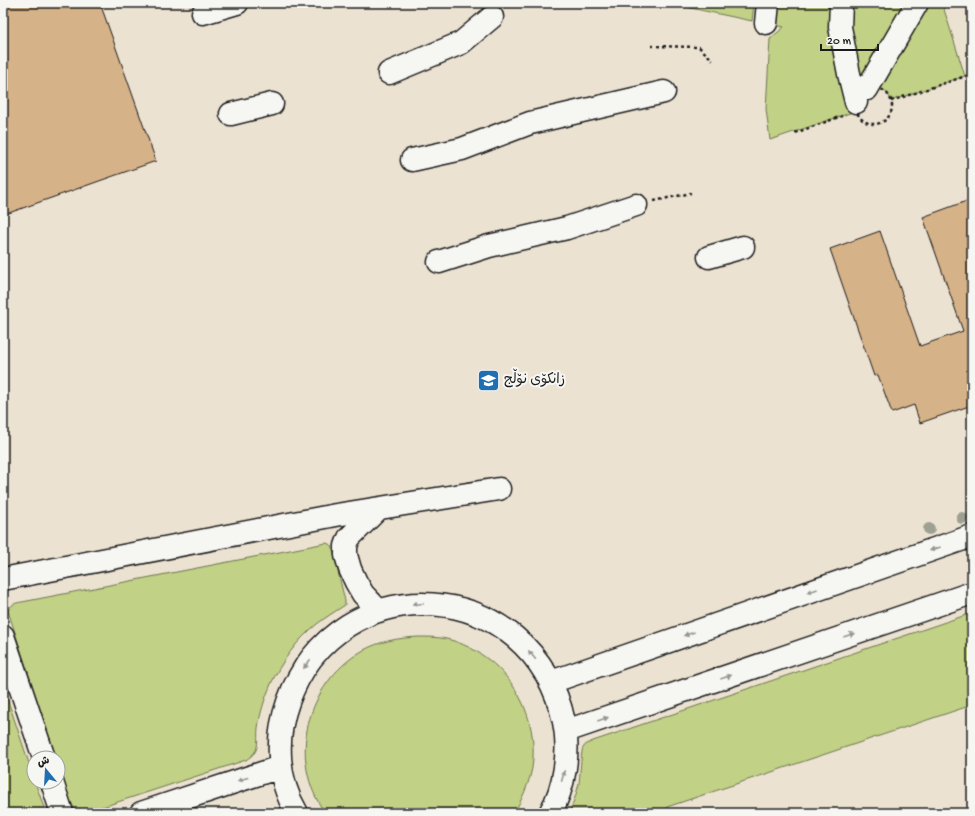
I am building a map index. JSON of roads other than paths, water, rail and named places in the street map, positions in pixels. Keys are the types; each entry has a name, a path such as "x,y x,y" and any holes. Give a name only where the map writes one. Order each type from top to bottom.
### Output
{"street":[{"path":"203,13 237,3"},
{"path":"841,3 840,27 854,106 917,3"},
{"path":"389,73 461,42 492,17"},
{"path":"412,160 462,149 530,123 664,92"},
{"path":"232,114 272,104"},
{"path":"439,262 490,246 567,228 636,205"},
{"path":"708,257 743,246"},
{"path":"3,579 320,518 499,489"},
{"path":"378,509 349,538 346,546 346,555 350,569 363,594 379,611"},
{"path":"551,682 972,536"},
{"path":"566,731 972,593"},
{"path":"297,813 291,804 280,767 280,741 283,717 300,673 316,653 332,637 352,624 379,611 414,604 434,604 476,614 512,634 527,648 540,664 551,682 560,706 566,731 566,751 564,772 550,813"},
{"path":"3,636 41,750"},
{"path":"141,813 280,767"},
{"path":"55,790 62,813"}],"place":[{"name":"زانکۆی نۆڵج","path":"488,380"}]}
